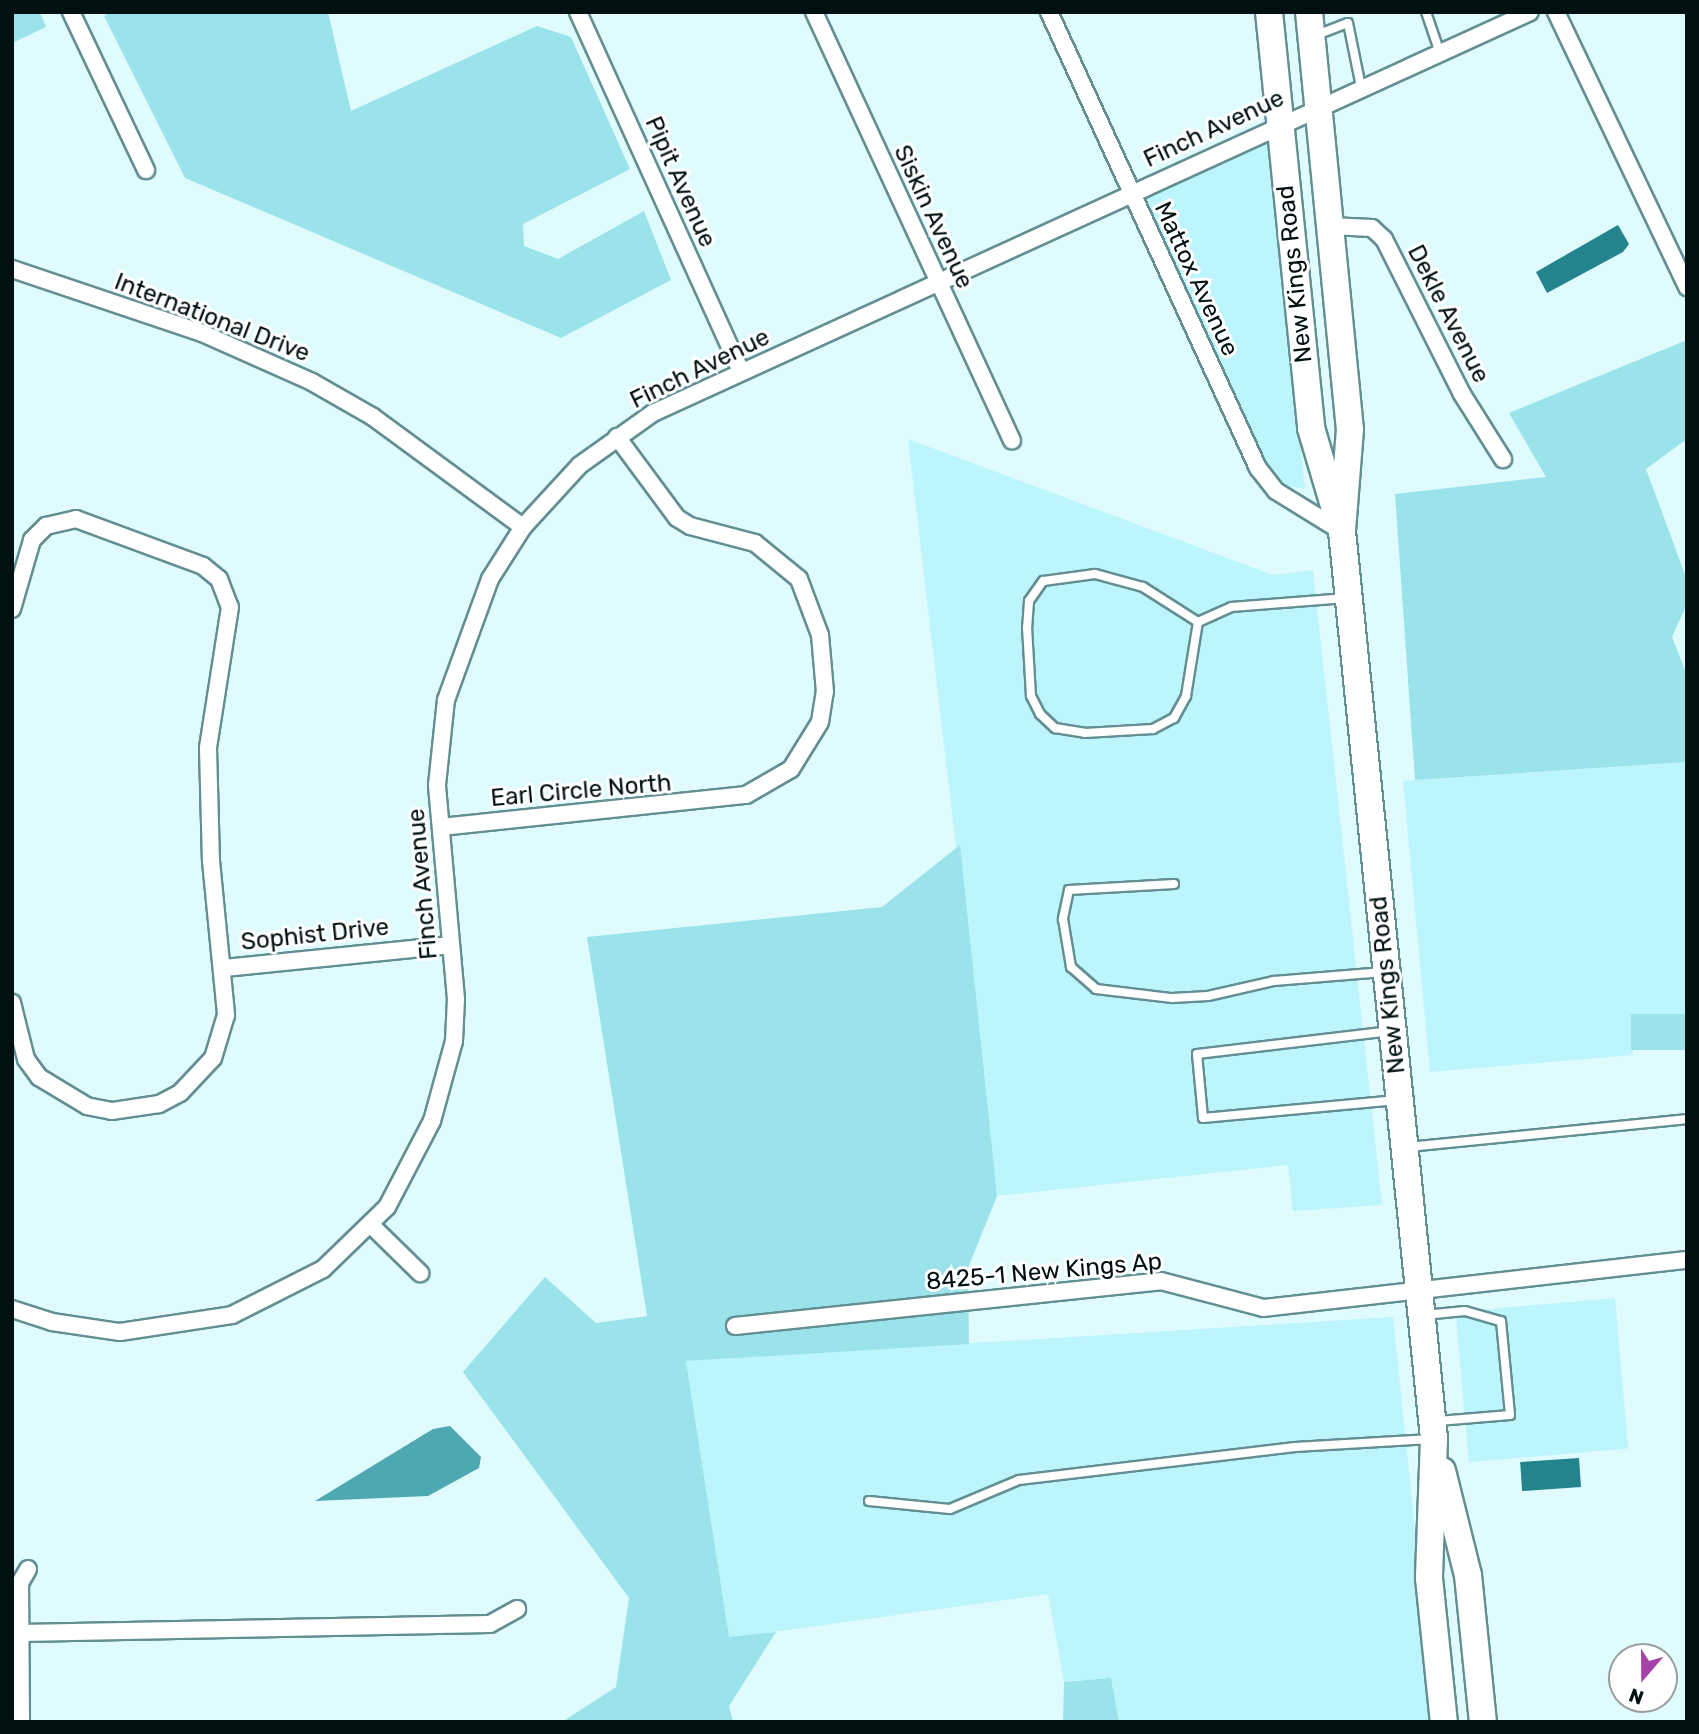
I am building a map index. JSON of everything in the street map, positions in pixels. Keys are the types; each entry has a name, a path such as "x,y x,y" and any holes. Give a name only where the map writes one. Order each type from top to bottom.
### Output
{"highway":[{"name":"New Kings Road","path":"1269,12 1311,428 1342,531"},
{"name":"New Kings Road","path":"1310,24 1350,429 1342,531 1433,1430 1429,1578 1444,1722"},
{"name":"New Kings Road","path":"1433,1430 1468,1575 1483,1722"}],"street":[{"path":"71,12 146,170"},
{"name":"Pipit Avenue","path":"578,12 741,372"},
{"name":"Siskin Avenue","path":"814,12 1012,441"},
{"name":"Mattox Avenue","path":"1049,12 1258,468 1276,491 1342,531"},
{"name":"Finch Avenue","path":"12,1310 52,1322 120,1332 196,1325 265,1303 294,1287 371,1225 421,1148 445,1082 456,999 441,827 440,737 449,689 473,615 523,527 580,465 653,413 1131,192 1530,12"},
{"path":"1556,12 1687,287"},
{"name":"Dekle Avenue","path":"1330,226 1372,228 1384,239 1462,394 1503,459"},
{"name":"International Drive","path":"12,269 202,333 312,382 373,417 523,527"},
{"name":"Earl Circle North","path":"441,827 725,800 768,786 791,769 820,722 825,692 813,606 799,579 779,557 755,543 690,526 677,518 617,437"},
{"path":"12,609 23,556 46,526 76,519 109,528 203,566 227,594 207,800 225,968 223,1035 213,1058 180,1093 159,1104 112,1111 87,1106 39,1077 15,1029 12,1003"},
{"name":"Sophist Drive","path":"225,968 451,945"},
{"path":"371,1225 419,1273"},
{"name":"8425-1 New Kings Ap","path":"735,1326 1161,1281 1264,1308 1420,1303 1487,1279 1687,1260"},
{"path":"21,1722 20,1583 28,1569"},
{"path":"21,1633 489,1624 517,1609"}],"lane":[{"path":"1426,12 1440,52"},
{"path":"1310,24 1348,23 1362,87"},
{"path":"1095,574 1143,587 1198,622 1186,696 1174,718 1153,729 1085,733 1055,728 1040,714 1031,696 1027,627 1029,601 1043,581 1095,574"},
{"path":"1198,622 1232,607 1349,598"},
{"path":"1174,884 1069,890 1063,919 1071,967 1096,989 1172,998 1208,996 1274,981 1387,972"},
{"path":"1392,1031 1197,1054 1203,1118 1400,1100"},
{"path":"1404,1147 1687,1119"},
{"path":"869,1501 950,1509 1019,1480 1433,1430 1510,1415 1501,1321 1480,1314 1420,1303"}],"shaded area":[{"path":"12,12 40,12 46,27 12,43"},
{"path":"111,12 328,12 351,111 537,26 571,37 630,169 523,224 524,246 558,259 644,211 671,280 561,338 185,178 104,16"},
{"path":"1270,141 1305,489 1281,485 1261,458 1142,196"},
{"path":"1687,340 1687,439 1646,469 1687,580 1687,604 1672,637 1687,675 1687,762 1415,780 1395,494 1546,477 1509,413"},
{"path":"908,439 1273,575 1313,570 1382,1205 1293,1211 1288,1165 997,1196"},
{"path":"1687,762 1687,1014 1631,1018 1633,1055 1430,1072 1403,781"},
{"path":"960,845 997,1196 968,1268 969,1344 686,1361 729,1637 776,1632 729,1706 733,1722 562,1722 616,1687 629,1598 463,1372 545,1277 596,1323 647,1316 587,937 882,907"},
{"path":"1631,1014 1687,1014 1687,1050 1631,1050"},
{"path":"1615,1298 1628,1448 1469,1462 1456,1312"},
{"path":"1393,1317 1435,1722 1119,1722 1111,1678 1064,1682 1048,1594 729,1638 686,1361"},
{"path":"450,1426 481,1457 479,1468 428,1496 315,1501 433,1429"},
{"path":"1111,1678 1119,1722 1063,1722 1064,1682"}],"building":[{"path":"1618,225 1629,244 1623,252 1547,293 1536,272"},
{"path":"1579,1458 1581,1487 1522,1491 1520,1462"}]}
